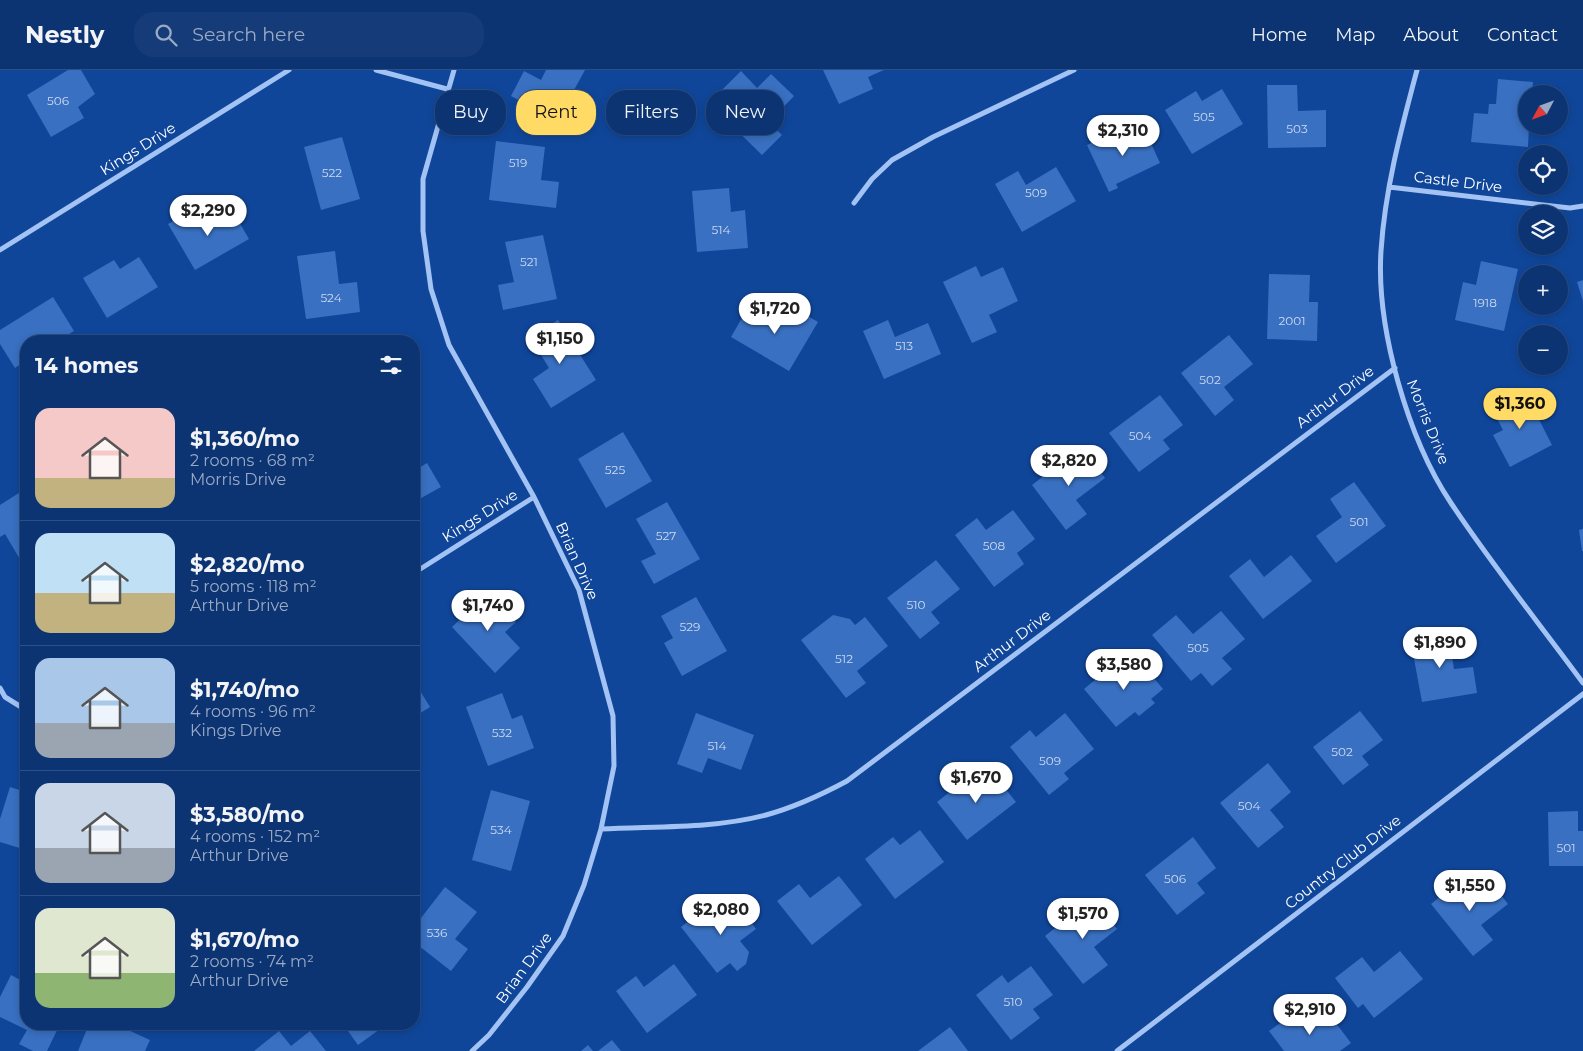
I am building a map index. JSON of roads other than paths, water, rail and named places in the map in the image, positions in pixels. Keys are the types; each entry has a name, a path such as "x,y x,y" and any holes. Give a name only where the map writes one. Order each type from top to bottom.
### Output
{"street":[{"name":"Kings Drive","path":"0,250 289,70"},
{"path":"376,70 447,89"},
{"name":"Brian Drive","path":"454,70 447,89 423,179 423,231 431,288 449,345 534,497 579,590 612,716 614,766 601,828 584,884 564,936 527,988 489,1035 472,1051"},
{"path":"854,203 872,179 892,160 933,137 1074,70"},
{"name":"Morris Drive","path":"1417,70 1395,148 1381,252 1381,294 1400,393 1422,448 1450,502 1583,683"},
{"name":"Castle Drive","path":"1389,187 1570,208 1583,206"},
{"name":"Arthur Drive","path":"601,828 717,824 765,815 805,803 847,781 1395,368"},
{"name":"Kings Drive","path":"420,569 534,497"},
{"path":"0,688 5,697 20,706"},
{"name":"Country Club Drive","path":"1117,1051 1583,694"}]}
